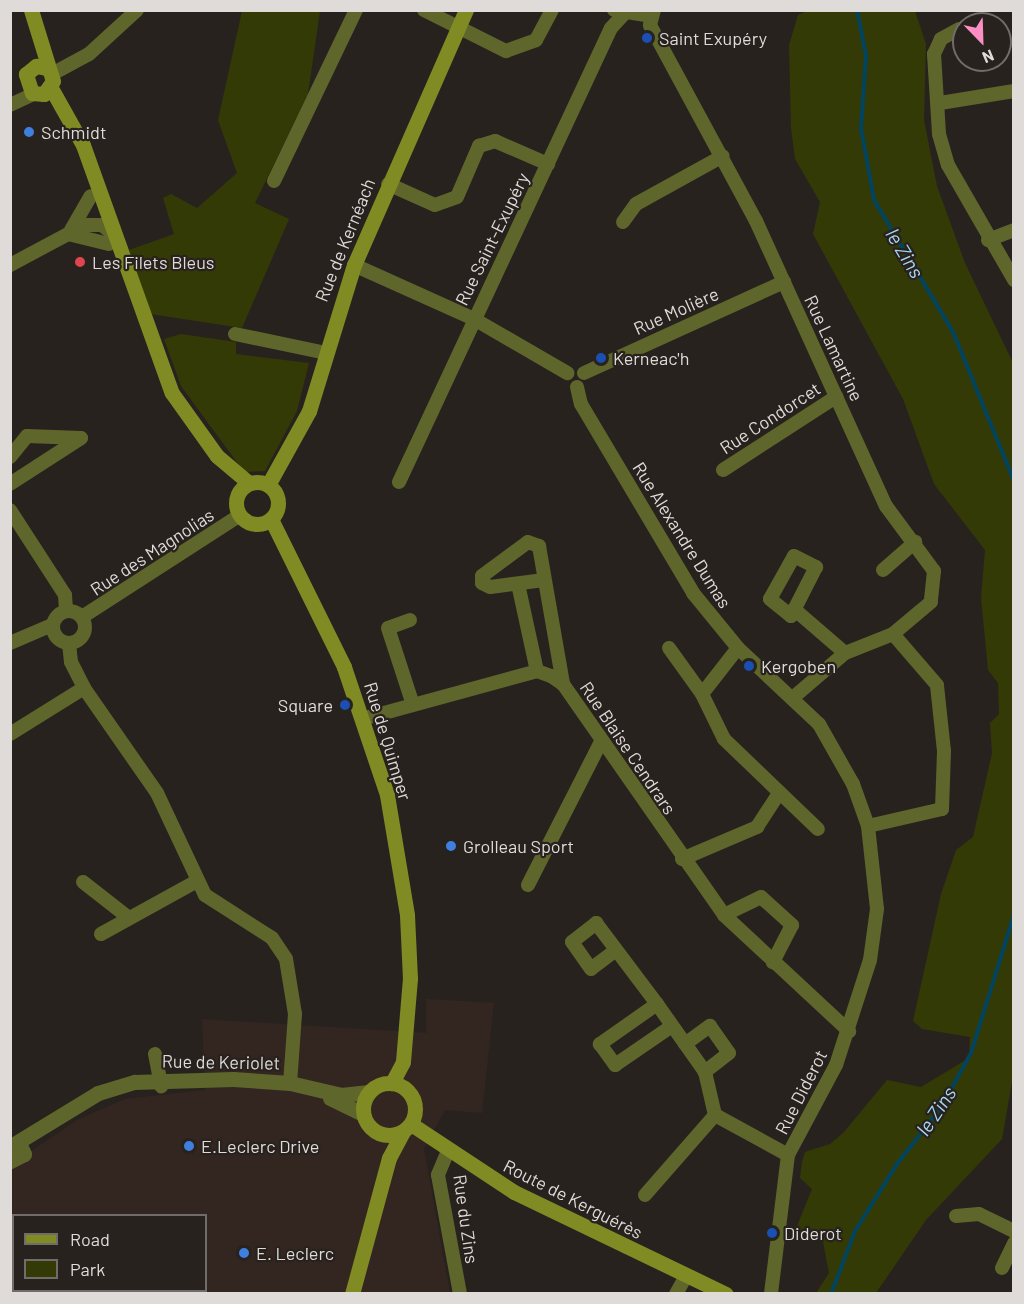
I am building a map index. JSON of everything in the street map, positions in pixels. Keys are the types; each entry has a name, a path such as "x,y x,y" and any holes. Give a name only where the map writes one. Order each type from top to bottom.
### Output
{"main road":[{"path":"20,10 33,43 41,82 60,115 102,225 112,240"},
{"path":"31,10 41,82 77,131 112,240 169,398 244,488 240,515 255,524 271,519 278,503 268,485 244,488"},
{"name":"Rue de Kernéach","path":"268,485 302,427 354,265 466,10"},
{"name":"Rue de Quimper","path":"271,519 315,601 362,719 398,850 410,991 416,1027 408,1092"},
{"name":"Rue de Quimper","path":"392,1083 404,1062 410,991"},
{"path":"352,1293 389,1158 407,1128 415,1107 408,1092 392,1083 369,1092 363,1114 380,1134 389,1158"},
{"path":"380,1134 407,1128"},
{"name":"Route de Kerguérès","path":"407,1128 568,1220 726,1293"}],"street":[{"path":"10,99 89,54 137,10"},
{"path":"274,181 356,10"},
{"path":"424,10 506,51 536,40 552,10"},
{"path":"618,13 652,13"},
{"name":"Rue Saint-Exupéry","path":"399,482 618,13"},
{"name":"Rue Lamartine","path":"652,13 650,25 723,156 784,282 886,506 915,542 934,571 936,591 931,602 893,634 845,653 795,696"},
{"path":"952,33 941,39 934,54 940,103 939,134 948,165 988,240 1014,280"},
{"path":"10,105 41,82"},
{"path":"940,103 1014,91"},
{"path":"388,184 435,205 457,197 479,146 495,141 548,164"},
{"path":"623,222 636,204 723,156"},
{"path":"68,234 91,196"},
{"path":"10,265 85,225 102,225"},
{"path":"988,240 1014,230"},
{"path":"68,234 112,240"},
{"path":"354,265 474,319 567,373 577,368 584,373 577,387"},
{"name":"Rue Molière","path":"584,373 784,282"},
{"path":"236,334 326,353"},
{"name":"Rue Alexandre Dumas","path":"567,373 567,382 577,387 581,404 693,593 738,648 795,696 839,756 868,826 877,909"},
{"name":"Rue Condorcet","path":"723,470 837,397"},
{"path":"10,457 27,436 81,438 10,483"},
{"path":"10,510 65,595 66,610 52,625 10,643"},
{"name":"Rue des Magnolias","path":"82,617 240,515"},
{"path":"544,580 490,587 482,584 482,576 528,542 539,546 563,684"},
{"path":"883,570 915,542"},
{"path":"362,719 412,702 537,671 518,584"},
{"path":"794,609 845,653"},
{"path":"52,625 59,640 69,643 82,636 82,617 66,610"},
{"path":"410,620 388,628 412,702"},
{"path":"868,826 942,809 944,753 937,685 893,634"},
{"path":"69,643 71,662 84,688 157,793 197,882 226,913 272,938 286,959 295,1014 290,1083"},
{"path":"669,648 702,694 724,739 777,795 818,829"},
{"path":"702,694 738,648"},
{"name":"Rue Blaise Cendrars","path":"537,671 563,684 682,859 724,915 849,1031"},
{"path":"10,734 84,688"},
{"path":"528,885 601,742"},
{"path":"682,859 758,827 777,795"},
{"path":"83,882 129,918"},
{"path":"101,934 197,882"},
{"path":"724,915 761,897 792,925 773,962"},
{"name":"Rue Diderot","path":"771,1293 788,1155 849,1031 870,960 877,909"},
{"path":"616,950 705,1072 715,1115 788,1155"},
{"path":"657,1004 600,1044 615,1065 672,1026"},
{"path":"685,1044 710,1026 729,1053 705,1072"},
{"path":"155,1054 160,1083"},
{"name":"Rue de Keriolet","path":"160,1083 232,1085 339,1101 363,1114"},
{"name":"Rue de Keriolet","path":"10,1161 22,1159 16,1146 101,1100 160,1083 290,1083 341,1095 369,1092"},
{"path":"645,1195 715,1115"},
{"name":"Rue du Zins","path":"448,1151 438,1175 460,1293"},
{"path":"956,1216 979,1214 1014,1231"},
{"path":"1002,1268 1014,1243"},
{"path":"676,1293 686,1276"}],"shaded area":[{"path":"426,999 494,1003 482,1113 445,1110 424,1149 450,1293 11,1293 10,1137 27,1154 77,1120 125,1099 205,1090 202,1019 426,1033"}],"green space":[{"path":"242,11 320,11 308,94 255,203 289,219 242,328 150,314 129,250 174,234 163,198 171,194 197,208 237,173 218,120"},
{"path":"807,11 915,11 926,44 924,120 937,186 965,263 1013,363 1013,1076 1002,1139 926,1220 876,1293 816,1293 829,1273 823,1242 793,1236 812,1189 800,1178 802,1162 805,1152 830,1144 844,1132 887,1080 921,1087 969,1058 970,1037 922,1029 913,1021 941,894 956,850 973,837 992,753 990,723 999,714 998,683 988,670 981,598 985,550 934,484 903,399 813,234 820,202 795,159 791,128 789,45 798,15"},
{"path":"181,334 236,342 236,354 309,363 297,411 265,471 244,472 181,386 164,339"}],"waterway":[{"name":"le Zins","path":"857,10 866,55 861,128 874,200 953,332 1014,481"},
{"name":"le Zins","path":"831,1294 855,1231 897,1164 940,1109 971,1053 1014,915"}],"place":[{"name":"Saint Exupéry","path":"647,38"},
{"name":"Schmidt","path":"29,132"},
{"name":"Les Filets Bleus","path":"80,262"},
{"name":"Kerneac'h","path":"601,358"},
{"name":"Kergoben","path":"749,666"},
{"name":"Square","path":"345,705"},
{"name":"Grolleau Sport","path":"451,846"},
{"name":"E.Leclerc Drive","path":"189,1146"},
{"name":"Diderot","path":"772,1233"},
{"name":"E. Leclerc","path":"244,1253"}]}
